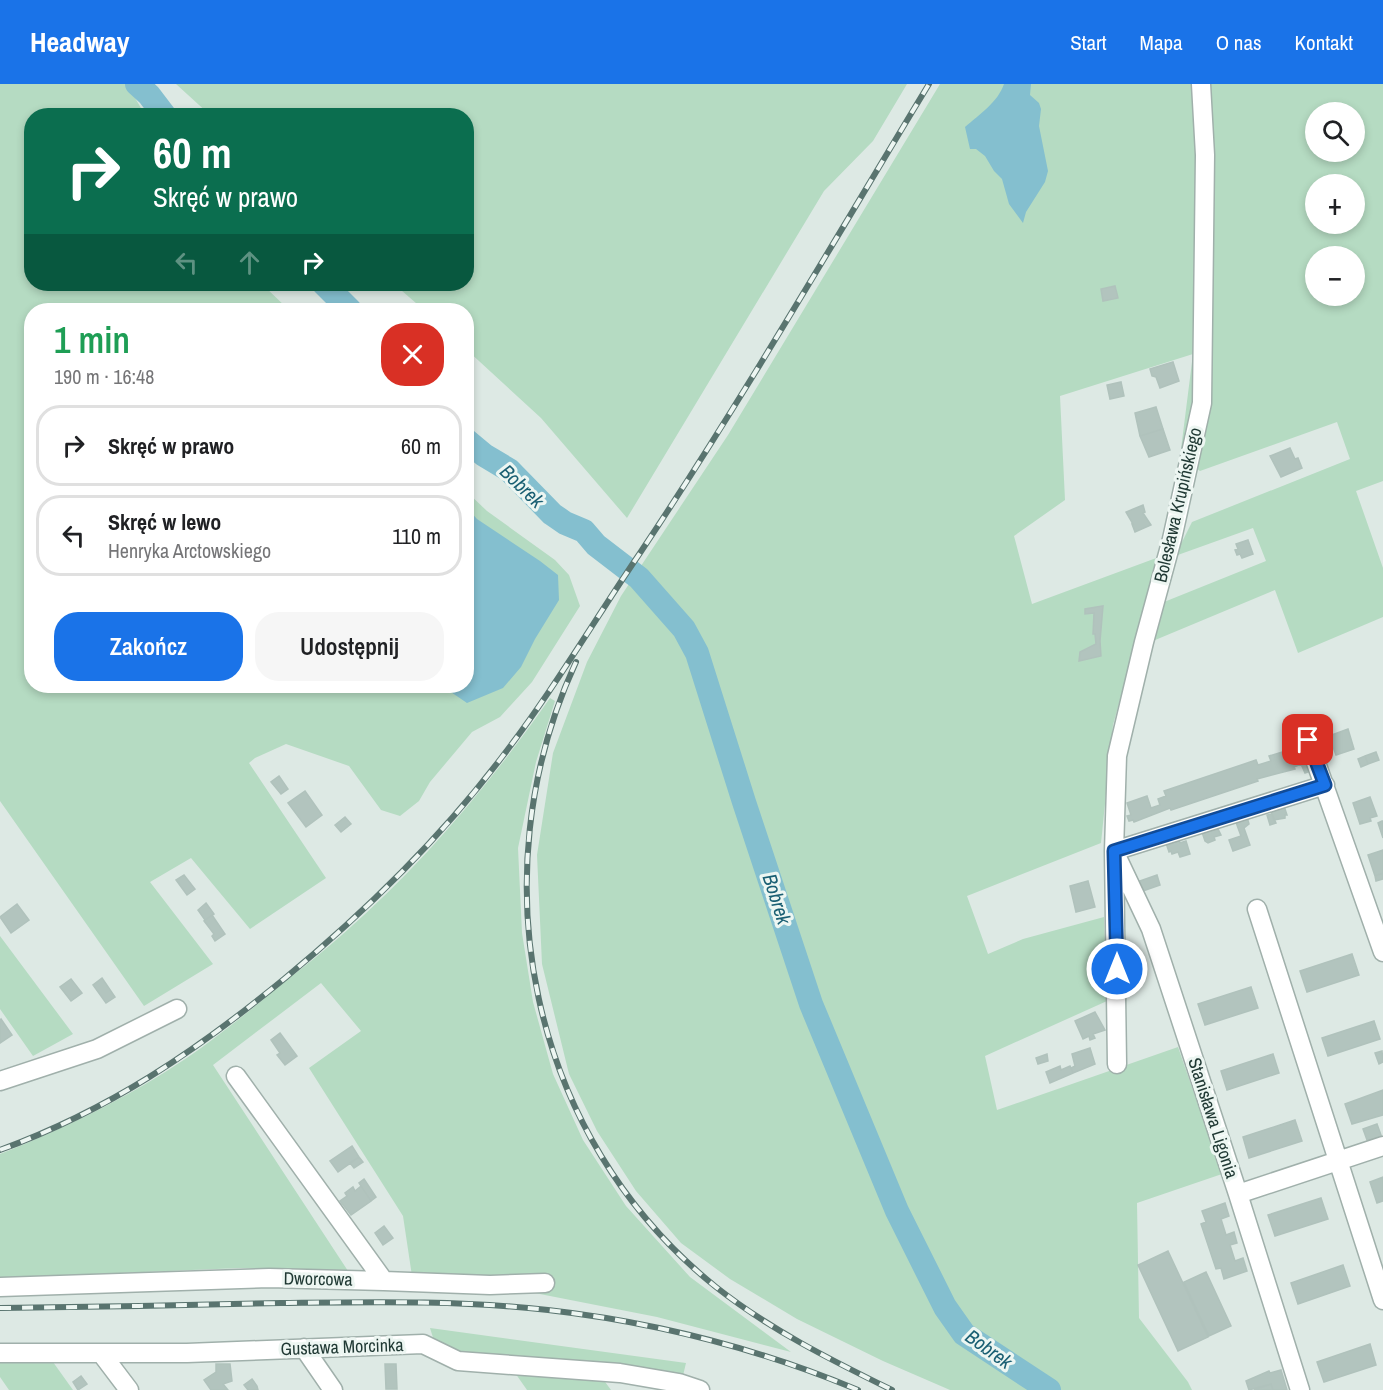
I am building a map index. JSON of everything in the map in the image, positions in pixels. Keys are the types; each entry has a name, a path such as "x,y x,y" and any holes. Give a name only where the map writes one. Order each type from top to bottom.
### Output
{"street":[{"name":"Bolesława Krupińskiego","path":"1117,1064 1114,851 1117,756 1144,642 1172,539 1202,403 1205,155 1201,84"},
{"path":"1308,740 1380,932 1383,952"},
{"path":"1114,851 1325,785"},
{"name":"Stanisława Ligonia","path":"1114,851 1151,929 1238,1194 1299,1390"},
{"path":"1257,909 1383,1300"},
{"path":"1116,922 1145,917"},
{"path":"0,1081 97,1049 177,1009"},
{"name":"Dworcowa","path":"236,1076 384,1281"},
{"path":"1238,1194 1383,1146"},
{"name":"Dworcowa","path":"0,1287 247,1278 384,1281"},
{"path":"384,1281 490,1285 545,1283"},
{"name":"Gustawa Morcinka","path":"0,1353 188,1353 423,1344 459,1360 620,1373 679,1383 700,1390"},
{"path":"304,1348 333,1390"},
{"path":"101,1353 129,1390"}],"green space":[{"path":"0,84 127,84 141,108 24,108 24,291 269,291 282,303 24,303 24,693 474,693 474,499 487,511 555,560 569,575 580,606 532,682 500,717 472,732 430,782 419,801 400,816 381,810 349,766 286,744 249,763 326,878 250,929 191,858 150,882 213,964 144,1006 0,801"},
{"path":"176,84 907,84 873,141 824,191 627,518 541,418 474,356 474,303 416,303 402,291 474,291 474,108 202,108"},
{"path":"940,84 1383,84 1383,481 1356,491 1383,568 1383,617 1298,653 1275,590 1148,643 1164,602 1266,561 1253,528 1175,556 1192,522 1350,459 1337,422 1200,471 1180,457 1193,354 1060,396 1065,500 1014,536 1032,604 1159,557 1113,725 1101,843 967,896 988,954 1023,939 1104,917 1107,1001 985,1056 997,1110 1178,1047 1222,1174 1137,1203 1139,1318 1192,1390 950,1390 883,1361 797,1319 730,1279 681,1243 636,1191 597,1131 569,1074 542,964 537,855 553,753 587,662 621,596 728,435"},
{"path":"550,698 555,701 536,762 518,848 522,933 533,1002 553,1074 583,1140 626,1206 690,1277 791,1352 657,1317 469,1280 412,1276 403,1216 309,1068 361,1031 321,983 213,1065 348,1271 240,1268 0,1278 0,1154 78,1120 177,1064 212,1040 322,952 372,908 454,822"},
{"path":"0,936 73,1034 33,1056 0,1009"},
{"path":"430,1328 686,1363 680,1388 600,1375 611,1390 527,1390 513,1370 440,1360"},
{"path":"53,1362 73,1390 9,1390 0,1377 0,1363"}],"water":[{"path":"1004,84 1031,84 1030,95 1039,103 1041,109 1039,126 1048,171 1045,182 1026,212 1023,223 1009,204 1002,179 985,156 976,149 970,149 965,127 993,102"},
{"path":"474,516 558,575 559,600 521,667 503,688 467,703 452,693 474,693"}],"building":[{"path":"1115,286 1118,298 1103,301 1101,289"},
{"path":"1173,362 1179,381 1160,388 1150,369"},
{"path":"1121,382 1124,396 1110,399 1107,385"},
{"path":"1156,407 1163,429 1140,436 1135,413"},
{"path":"1163,429 1170,450 1149,457 1140,436"},
{"path":"1290,448 1302,468 1281,477 1270,456"},
{"path":"1143,505 1145,512 1143,513 1151,525 1135,532 1126,512"},
{"path":"1248,540 1253,554 1242,558 1240,554 1237,555 1236,544"},
{"path":"1103,606 1101,656 1079,661 1080,652 1096,644 1095,634 1093,634 1094,613 1085,614 1085,609"},
{"path":"1348,729 1354,749 1336,755 1329,736"},
{"path":"1289,750 1293,761 1306,757 1310,769 1308,772 1305,773 1301,764 1294,767 1295,769 1257,779 1258,781 1171,810 1170,808 1134,822 1129,821 1127,816 1131,815 1127,803 1147,796 1151,808 1160,805 1158,799 1166,796 1164,791 1256,760 1258,765 1271,761 1269,756"},
{"path":"1376,752 1379,760 1368,764 1365,756"},
{"path":"1365,756 1368,764 1361,767 1358,759"},
{"path":"279,776 288,789 281,794 271,782"},
{"path":"305,791 322,815 306,827 288,803"},
{"path":"1370,797 1377,816 1370,818 1371,821 1360,824 1353,803"},
{"path":"1283,803 1287,815 1285,818 1274,820 1269,807"},
{"path":"1246,813 1249,824 1244,828 1250,845 1233,851 1229,840 1241,836 1234,817"},
{"path":"1272,814 1276,823 1270,825 1267,815"},
{"path":"345,817 351,824 341,832 335,825"},
{"path":"1383,821 1383,838 1378,823"},
{"path":"1214,825 1215,830 1218,829 1221,835 1214,837 1215,840 1208,843 1201,829"},
{"path":"1178,836 1180,843 1186,841 1190,854 1180,857 1178,852 1172,854 1171,851 1169,852 1165,840"},
{"path":"1383,850 1383,873 1375,876 1368,855"},
{"path":"1383,873 1383,879 1376,881 1375,876"},
{"path":"184,875 195,889 187,895 176,880"},
{"path":"1157,875 1160,885 1140,892 1137,882"},
{"path":"1088,881 1095,907 1076,912 1070,886"},
{"path":"206,903 214,914 205,920 198,910"},
{"path":"17,904 29,920 11,933 0,917"},
{"path":"212,915 225,934 215,941 212,936 214,934 204,921"},
{"path":"1352,954 1359,975 1307,992 1300,971"},
{"path":"102,978 115,997 106,1003 93,985"},
{"path":"71,979 82,993 71,1001 60,987"},
{"path":"1251,987 1258,1008 1205,1025 1198,1004"},
{"path":"1095,1012 1105,1030 1093,1034 1095,1038 1090,1040 1089,1036 1083,1039 1075,1021"},
{"path":"0,1020 12,1035 0,1043"},
{"path":"1374,1021 1380,1039 1328,1056 1322,1038"},
{"path":"280,1033 297,1056 285,1065 277,1055 280,1053 271,1040"},
{"path":"1090,1048 1095,1064 1073,1073 1071,1068 1075,1066 1072,1054"},
{"path":"1382,1051 1383,1062 1379,1064 1375,1053"},
{"path":"1047,1054 1048,1061 1038,1064 1036,1058"},
{"path":"1273,1054 1279,1073 1227,1090 1221,1071"},
{"path":"1060,1066 1061,1070 1070,1066 1073,1073 1050,1083 1046,1072"},
{"path":"1383,1090 1383,1115 1352,1124 1345,1104"},
{"path":"1295,1120 1302,1141 1249,1158 1243,1137"},
{"path":"1377,1124 1382,1138 1367,1140 1363,1129"},
{"path":"352,1146 359,1157 338,1172 330,1161"},
{"path":"359,1157 363,1162 354,1168 350,1163"},
{"path":"1383,1177 1383,1201 1377,1203 1370,1182"},
{"path":"364,1179 376,1197 371,1201 359,1183"},
{"path":"361,1186 371,1201 351,1215 340,1201 353,1187 355,1191"},
{"path":"1321,1198 1328,1219 1275,1236 1268,1215"},
{"path":"1225,1203 1229,1216 1221,1219 1226,1235 1234,1232 1237,1243 1230,1245 1235,1261 1243,1258 1247,1271 1224,1279 1221,1268 1216,1269 1201,1224 1206,1222 1202,1211"},
{"path":"384,1226 393,1238 383,1245 375,1233"},
{"path":"1168,1251 1208,1337 1178,1351 1138,1265"},
{"path":"1343,1265 1350,1286 1298,1304 1291,1283"},
{"path":"1206,1272 1231,1326 1209,1336 1184,1282"},
{"path":"1370,1344 1376,1365 1324,1382 1317,1362"},
{"path":"216,1364 230,1364 232,1381 223,1384 228,1390 211,1390 204,1380 216,1372"},
{"path":"385,1364 396,1364 397,1389 386,1389"},
{"path":"1281,1370 1287,1390 1273,1390 1271,1384 1249,1390 1246,1381 1269,1371 1270,1373"},
{"path":"81,1376 87,1384 78,1390 73,1382"},
{"path":"252,1379 258,1390 248,1390 244,1385"},
{"path":"1271,1384 1273,1390 1254,1390"}],"waterway":[{"name":"Bobrek","path":"137,84 159,108"},
{"name":"Bobrek","path":"331,291 343,303"},
{"name":"Bobrek","path":"474,447 509,470 552,514 565,523 584,531 596,545 639,578 684,629 697,653 811,1004 897,1211 945,1307 964,1334 1049,1390"}],"railway":[{"path":"0,1150 78,1117 114,1098 184,1055 217,1031 284,979 372,902 453,817 502,757 538,707 678,495 787,320 929,84"},
{"path":"576,662 546,744 530,829 527,914 539,998 563,1080 601,1156 652,1226 716,1287 779,1330 892,1390"},
{"path":"0,1308 381,1302 448,1303 548,1310 627,1322 706,1339 783,1362 858,1390"}],"route":[{"path":"1117,969 1114,851 1325,785 1308,740"}]}
